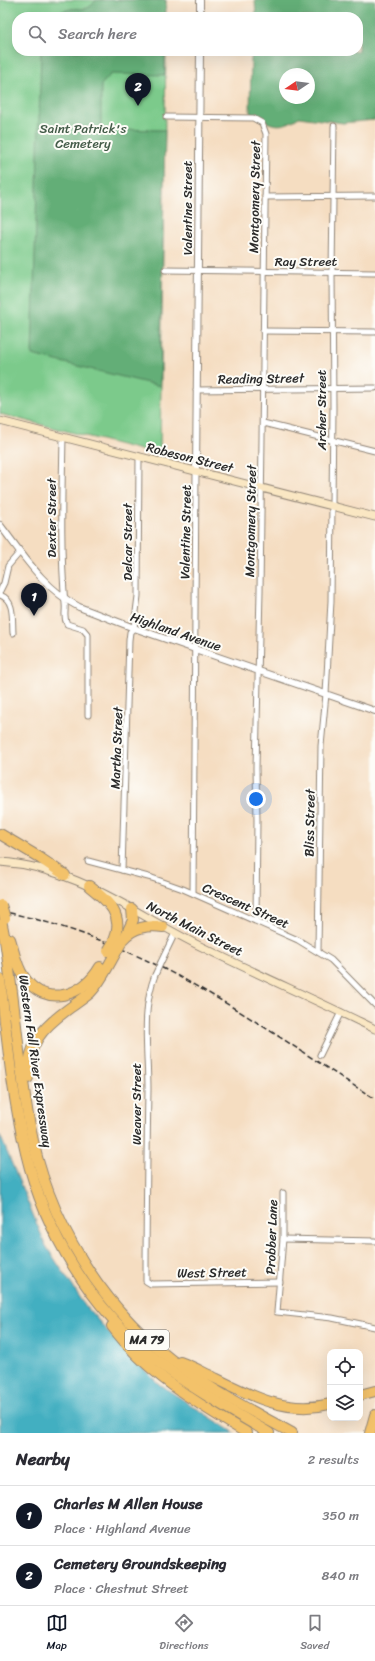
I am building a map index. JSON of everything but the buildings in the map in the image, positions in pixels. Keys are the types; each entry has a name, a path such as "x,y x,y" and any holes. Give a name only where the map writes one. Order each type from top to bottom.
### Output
{"highway":[{"path":"0,834 65,875"},
{"path":"89,886 106,900 115,913 119,941"},
{"path":"1,904 2,917 21,973 29,983 45,993 58,995 68,994 84,987 95,976 133,920 132,909"},
{"name":"Western Fall River Expressway","path":"2,917 29,1120 42,1174 65,1232 92,1275 143,1336 172,1360 205,1384 292,1433"},
{"path":"119,941 130,932 138,928 148,926 163,927"},
{"path":"29,1120 28,1070 32,1051 37,1039 48,1024 92,990 101,979 112,953"},
{"name":"Western Fall River Expressway","path":"0,979 17,1109 26,1154 35,1184 46,1212 59,1241 74,1267 111,1317 132,1339 155,1359 189,1384 269,1433"},
{"path":"74,1267 110,1324 141,1359 179,1390 246,1433"},
{"path":"172,1360 193,1366 241,1391 273,1404 299,1408 327,1404"},
{"path":"363,1394 375,1391"},
{"path":"370,1433 375,1415"}],"main road":[{"name":"Robeson Street","path":"0,421 375,517"},
{"name":"North Main Street","path":"0,862 34,866 65,875 89,886 175,933 375,1028"}],"street":[{"path":"200,0 200,12"},
{"name":"Valentine Street","path":"192,893 200,56"},
{"path":"166,117 199,118"},
{"name":"Montgomery Street","path":"199,118 246,117 256,119 262,122 266,134 262,488 256,768 256,920"},
{"name":"Archer Street","path":"326,694 331,601 334,126"},
{"path":"266,197 375,196"},
{"name":"Ray Street","path":"165,270 375,273"},
{"path":"263,332 375,332"},
{"name":"Reading Street","path":"196,390 262,388 375,388"},
{"path":"263,424 375,451"},
{"name":"Dexter Street","path":"63,437 62,560 66,607 64,618 67,624 83,629 88,635 88,715"},
{"name":"Delcar Street","path":"134,628 138,596 139,456"},
{"name":"Highland Avenue","path":"0,525 20,552 48,585 65,598 88,611 195,650 375,711"},
{"path":"0,591 4,583 8,566 20,552"},
{"path":"0,595 8,599 11,604 12,633"},
{"name":"Martha Street","path":"122,870 129,640 130,632 134,628"},
{"name":"Bliss Street","path":"318,951 321,746 326,694"},
{"name":"Crescent Street","path":"88,862 152,878 256,920 298,940 332,960 375,1005"},
{"name":"Weaver Street","path":"146,1280 148,999 155,975 175,933"},
{"path":"320,1056 341,1012"},
{"name":"Probber Lane","path":"283,1193 283,1239 277,1312 332,1318 375,1327"},
{"path":"283,1239 375,1241"},
{"name":"West Street","path":"146,1280 150,1284 280,1282"}],"green space":[{"name":"Saint Patrick's Cemetery","path":"0,0 166,0 166,12 12,12 12,56 166,56 160,455 0,414"},
{"path":"96,0 166,0 165,12 60,12 85,9"},
{"path":"255,0 375,0 375,120 343,123 299,117 286,124 280,125 269,123 250,113 252,56 363,56 363,12 256,12"},
{"path":"41,56 165,56 165,75 111,74 101,85 101,129 165,130 160,386 32,355"}],"water":[{"path":"0,1135 46,1246 85,1305 117,1342 160,1385 235,1433 0,1433"}],"railway":[{"path":"0,911 34,919 84,934 165,969 226,1003 375,1099"}],"place":[{"name":"Cemetery Groundskeeping","path":"138,106"},
{"name":"Charles M Allen House","path":"34,616"}]}
